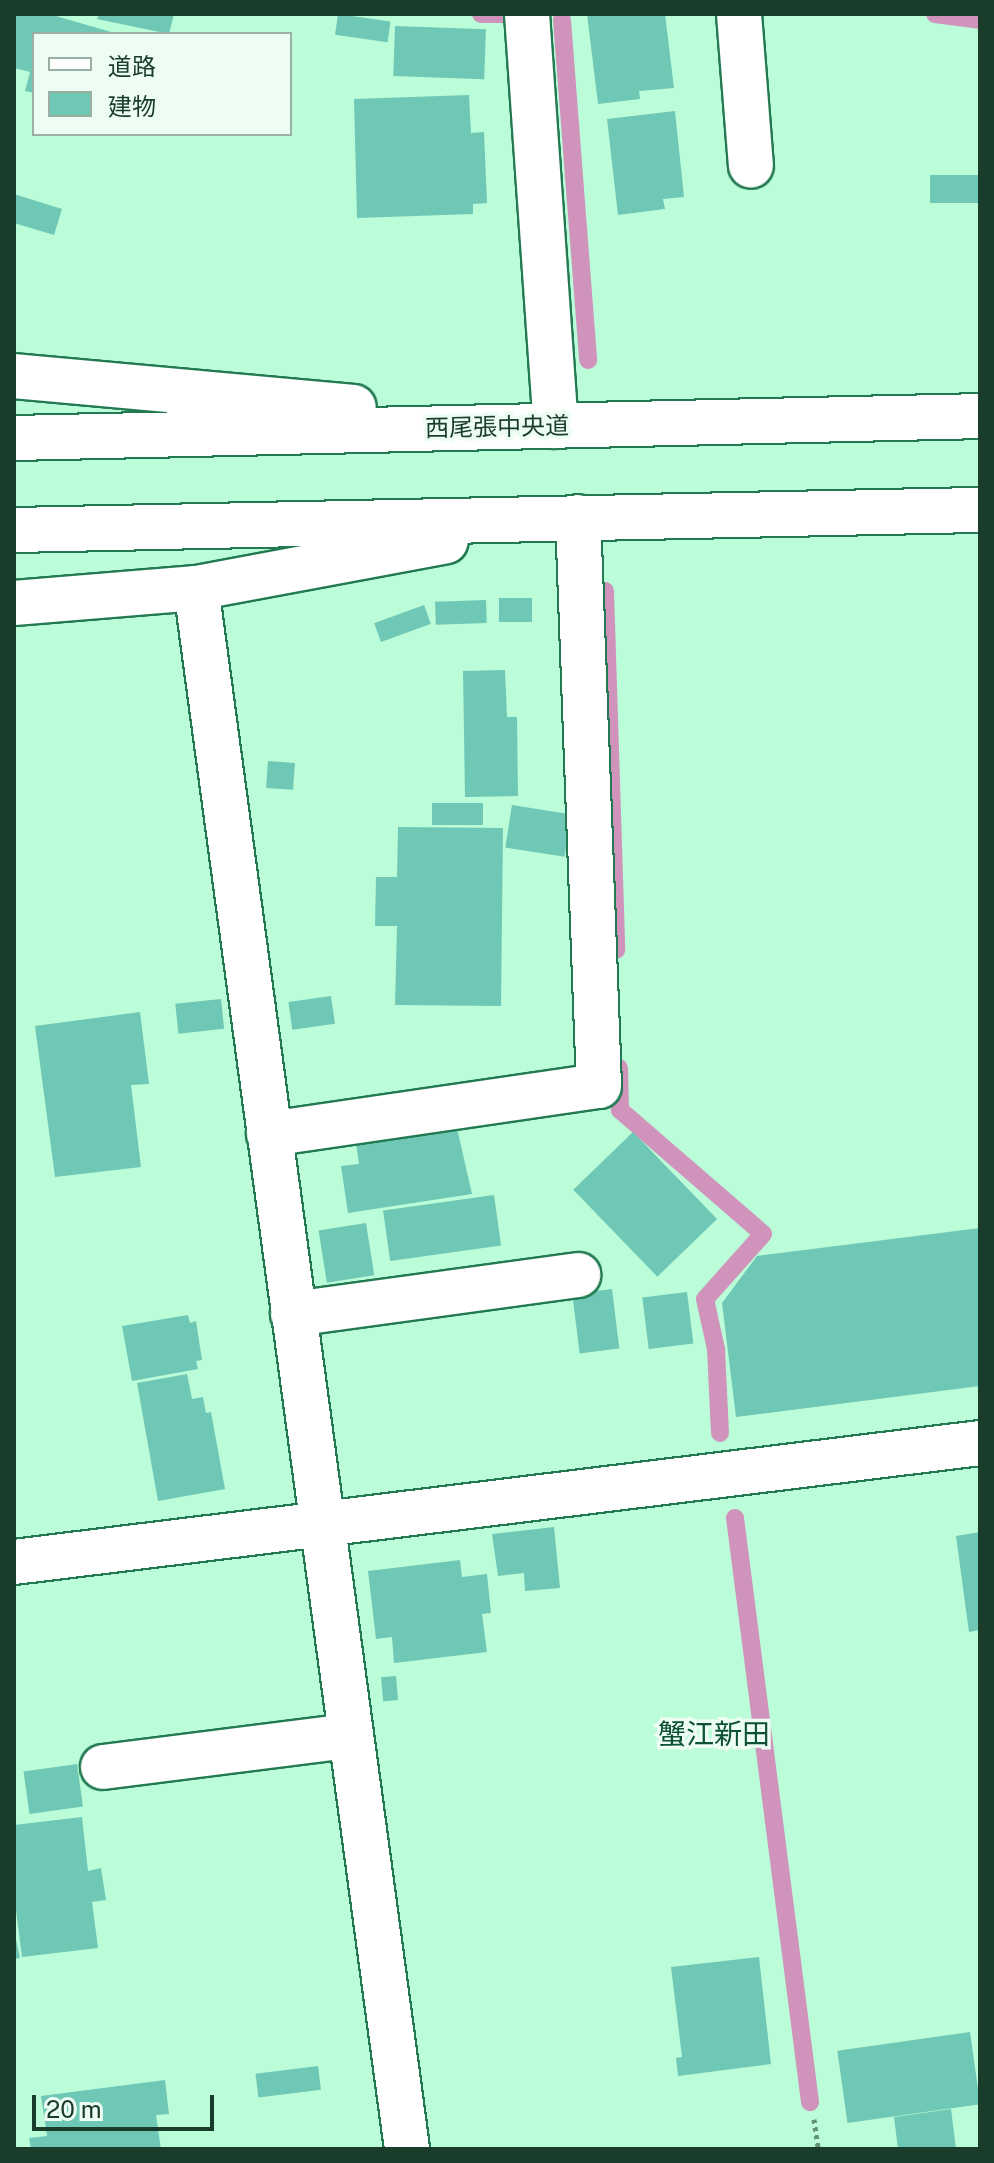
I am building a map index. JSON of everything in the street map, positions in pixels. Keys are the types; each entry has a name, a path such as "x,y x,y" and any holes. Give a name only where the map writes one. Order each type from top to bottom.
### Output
{"street":[{"path":"14,376 556,426 527,14"},
{"path":"739,14 751,166"},
{"name":"西尾張中央道","path":"14,438 980,416"},
{"path":"14,530 980,510"},
{"path":"14,603 196,588 578,517"},
{"path":"269,1134 599,1086 578,517"},
{"path":"196,588 320,1525 407,2149"},
{"path":"293,1314 578,1275"},
{"path":"14,1562 980,1443"},
{"path":"103,1767 350,1736"}],"path":[{"path":"814,2119 818,2149"}],"building":[{"path":"14,14 49,14 111,32 32,32 32,93 25,91 30,72 14,68"},
{"path":"99,14 174,14 170,32 97,19"},
{"path":"338,14 390,21 388,42 335,35"},
{"path":"587,14 665,14 674,88 639,91 640,99 598,104"},
{"path":"395,26 486,29 484,79 393,76"},
{"path":"469,95 471,133 484,132 487,203 473,204 473,214 357,218 354,99"},
{"path":"675,111 684,197 663,199 665,209 618,215 607,119"},
{"path":"930,175 980,175 980,203 930,203"},
{"path":"14,194 62,209 54,235 14,223"},
{"path":"499,598 532,598 532,622 499,622"},
{"path":"486,600 487,623 436,625 435,602"},
{"path":"424,605 431,624 381,642 374,623"},
{"path":"505,670 507,717 517,717 518,796 465,797 463,671"},
{"path":"268,761 295,763 293,790 266,788"},
{"path":"432,803 483,803 483,825 432,825"},
{"path":"512,805 571,814 565,857 505,847"},
{"path":"398,827 503,828 501,1006 395,1005 397,926 375,926 376,877 397,877"},
{"path":"331,996 335,1024 292,1030 288,1002"},
{"path":"221,999 224,1029 178,1034 175,1004"},
{"path":"140,1012 149,1084 131,1085 141,1167 55,1177 35,1026"},
{"path":"457,1128 472,1194 348,1213 341,1166 359,1164 356,1143"},
{"path":"633,1132 717,1219 657,1277 573,1190"},
{"path":"494,1195 501,1246 390,1261 383,1211"},
{"path":"366,1223 374,1275 327,1283 319,1231"},
{"path":"980,1228 980,1386 736,1417 722,1303 757,1256"},
{"path":"612,1289 619,1349 580,1353 572,1294"},
{"path":"687,1292 693,1344 649,1349 642,1297"},
{"path":"188,1315 190,1323 196,1321 202,1360 196,1361 198,1369 132,1381 122,1326"},
{"path":"187,1374 192,1399 203,1397 206,1413 211,1412 225,1489 158,1501 137,1383"},
{"path":"554,1527 560,1588 525,1591 524,1573 498,1576 492,1534"},
{"path":"980,1532 980,1630 969,1632 956,1536"},
{"path":"460,1560 462,1577 487,1574 491,1613 482,1614 487,1652 394,1663 392,1637 376,1639 368,1571"},
{"path":"396,1676 398,1700 383,1701 381,1677"},
{"path":"77,1764 83,1807 30,1814 24,1772"},
{"path":"82,1817 88,1871 101,1868 106,1900 92,1902 98,1948 22,1957 14,1895 14,1825"},
{"path":"14,1930 20,1958 14,1959"},
{"path":"759,1957 771,2064 678,2076 676,2058 682,2057 671,1967"},
{"path":"970,2032 980,2104 847,2123 837,2051"},
{"path":"318,2066 321,2090 258,2097 255,2074"},
{"path":"165,2080 169,2114 156,2115 161,2149 31,2149 29,2138 47,2136 41,2096"},
{"path":"951,2109 956,2149 898,2149 894,2117"}],"waterway":[{"path":"481,14 505,14"},
{"path":"935,14 980,20"},
{"path":"562,20 588,360"},
{"path":"605,591 616,950"},
{"path":"619,1068 620,1110 763,1234 705,1299 716,1349 720,1433"},
{"path":"735,1518 810,2102"}],"district":[{"name":"蟹江新田","path":"714,1734"}]}
